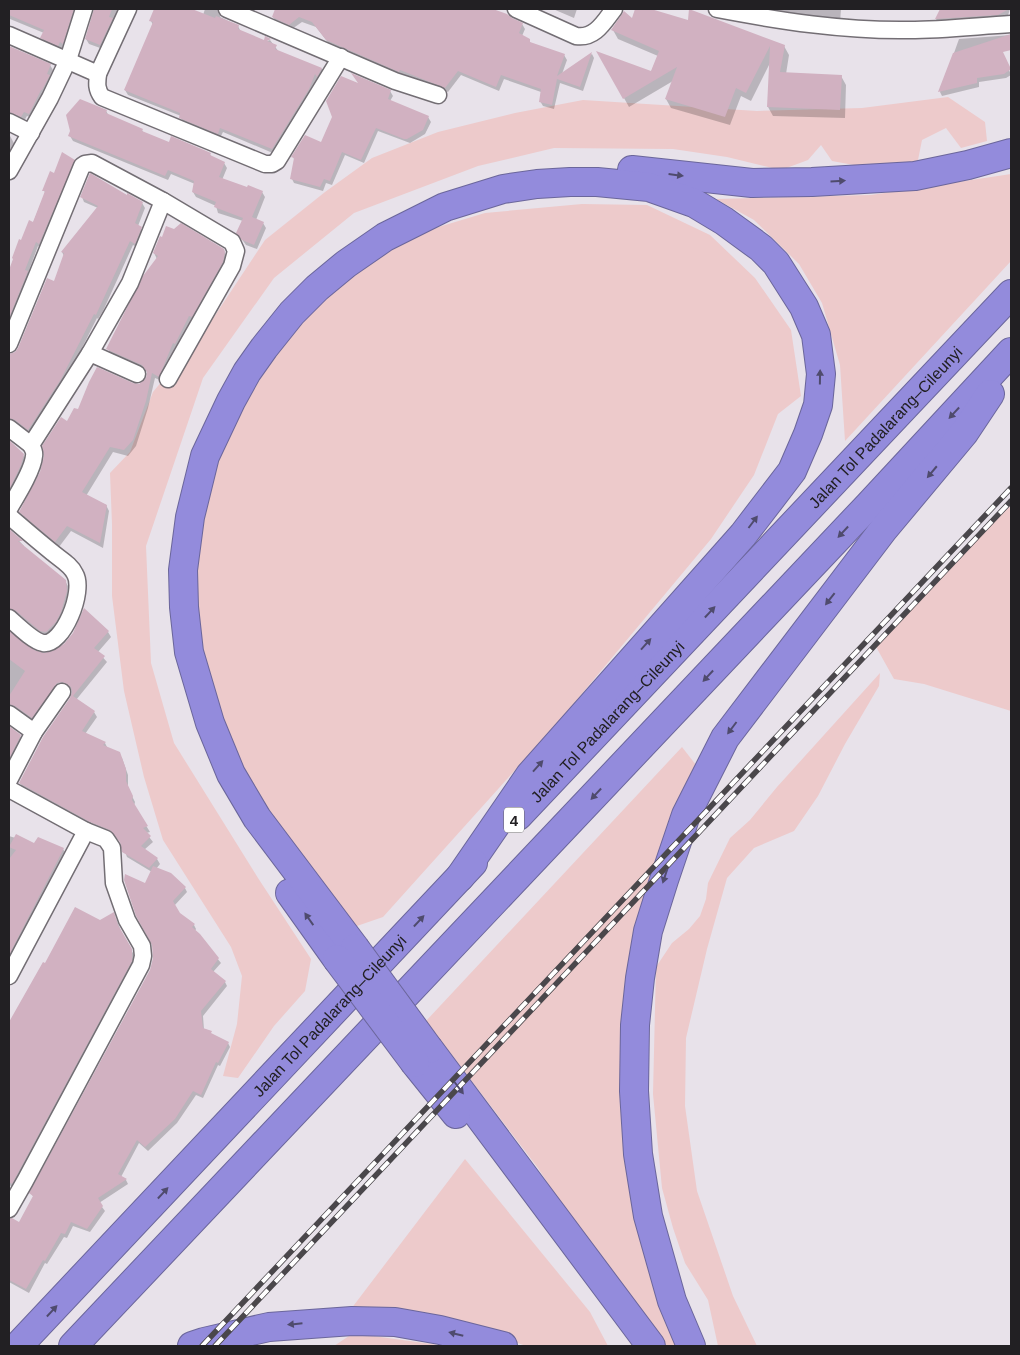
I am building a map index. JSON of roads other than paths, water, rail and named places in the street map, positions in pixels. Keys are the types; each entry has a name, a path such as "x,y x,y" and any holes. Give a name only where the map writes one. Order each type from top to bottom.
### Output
{"highway":[{"path":"346,953 275,871 226,794 198,725 182,670 174,615 172,577 181,497 198,443 223,390 265,327 294,293 323,268 360,241 422,204 472,184 520,173 581,169 634,170 752,183 866,180 915,176 968,165 1011,153"},
{"path":"460,877 530,775 743,535 792,471 818,405 821,374 816,335 804,307 776,263 762,248 724,221 694,204 649,187 597,182 570,182 503,189 445,207 386,237 346,264 292,313 247,372 231,401 205,456 190,517 183,570 184,607 189,652 210,724 231,774 257,818 346,953 636,1346"},
{"name":"Jalan Tol Padalarang–Cileunyi","path":"18,1346 1011,294"},
{"path":"73,1346 1011,352"},
{"path":"691,1346 672,1301 648,1216 638,1154 634,1091 635,1025 640,978 648,931 664,880 686,814 725,738 883,530 964,433 1011,362"},
{"path":"422,1056 651,1346"},
{"path":"192,1346 269,1327 352,1321 395,1322 440,1330 503,1346"}],"street":[{"path":"9,170 50,98 68,60 84,9"},
{"path":"128,9 98,74 98,92 102,97 265,164 272,164 277,161 342,57"},
{"path":"227,9 395,81 438,95"},
{"path":"516,9 576,36 583,37 600,28 614,9"},
{"path":"717,9 773,20 831,27 909,30 1011,24"},
{"path":"9,35 98,74"},
{"path":"9,122 31,133"},
{"path":"9,344 82,166 88,163 164,201 232,242 236,251 232,266 168,379"},
{"path":"31,445 90,354 130,283 164,201"},
{"path":"90,354 137,374"},
{"path":"9,428 31,445 34,451 34,459 20,491 9,509"},
{"path":"9,516 72,569 79,582 74,608 62,630 50,642 43,643 34,639 9,618"},
{"path":"9,780 34,732 62,692"},
{"path":"9,714 34,732"},
{"path":"9,789 86,831 106,838 112,848 114,883 127,920 142,946 143,956 141,965 132,982 26,1181 9,1209"},
{"path":"9,976 86,831"}],"railway":[{"path":"202,1346 1011,488"},
{"path":"215,1346 1011,501"}]}
